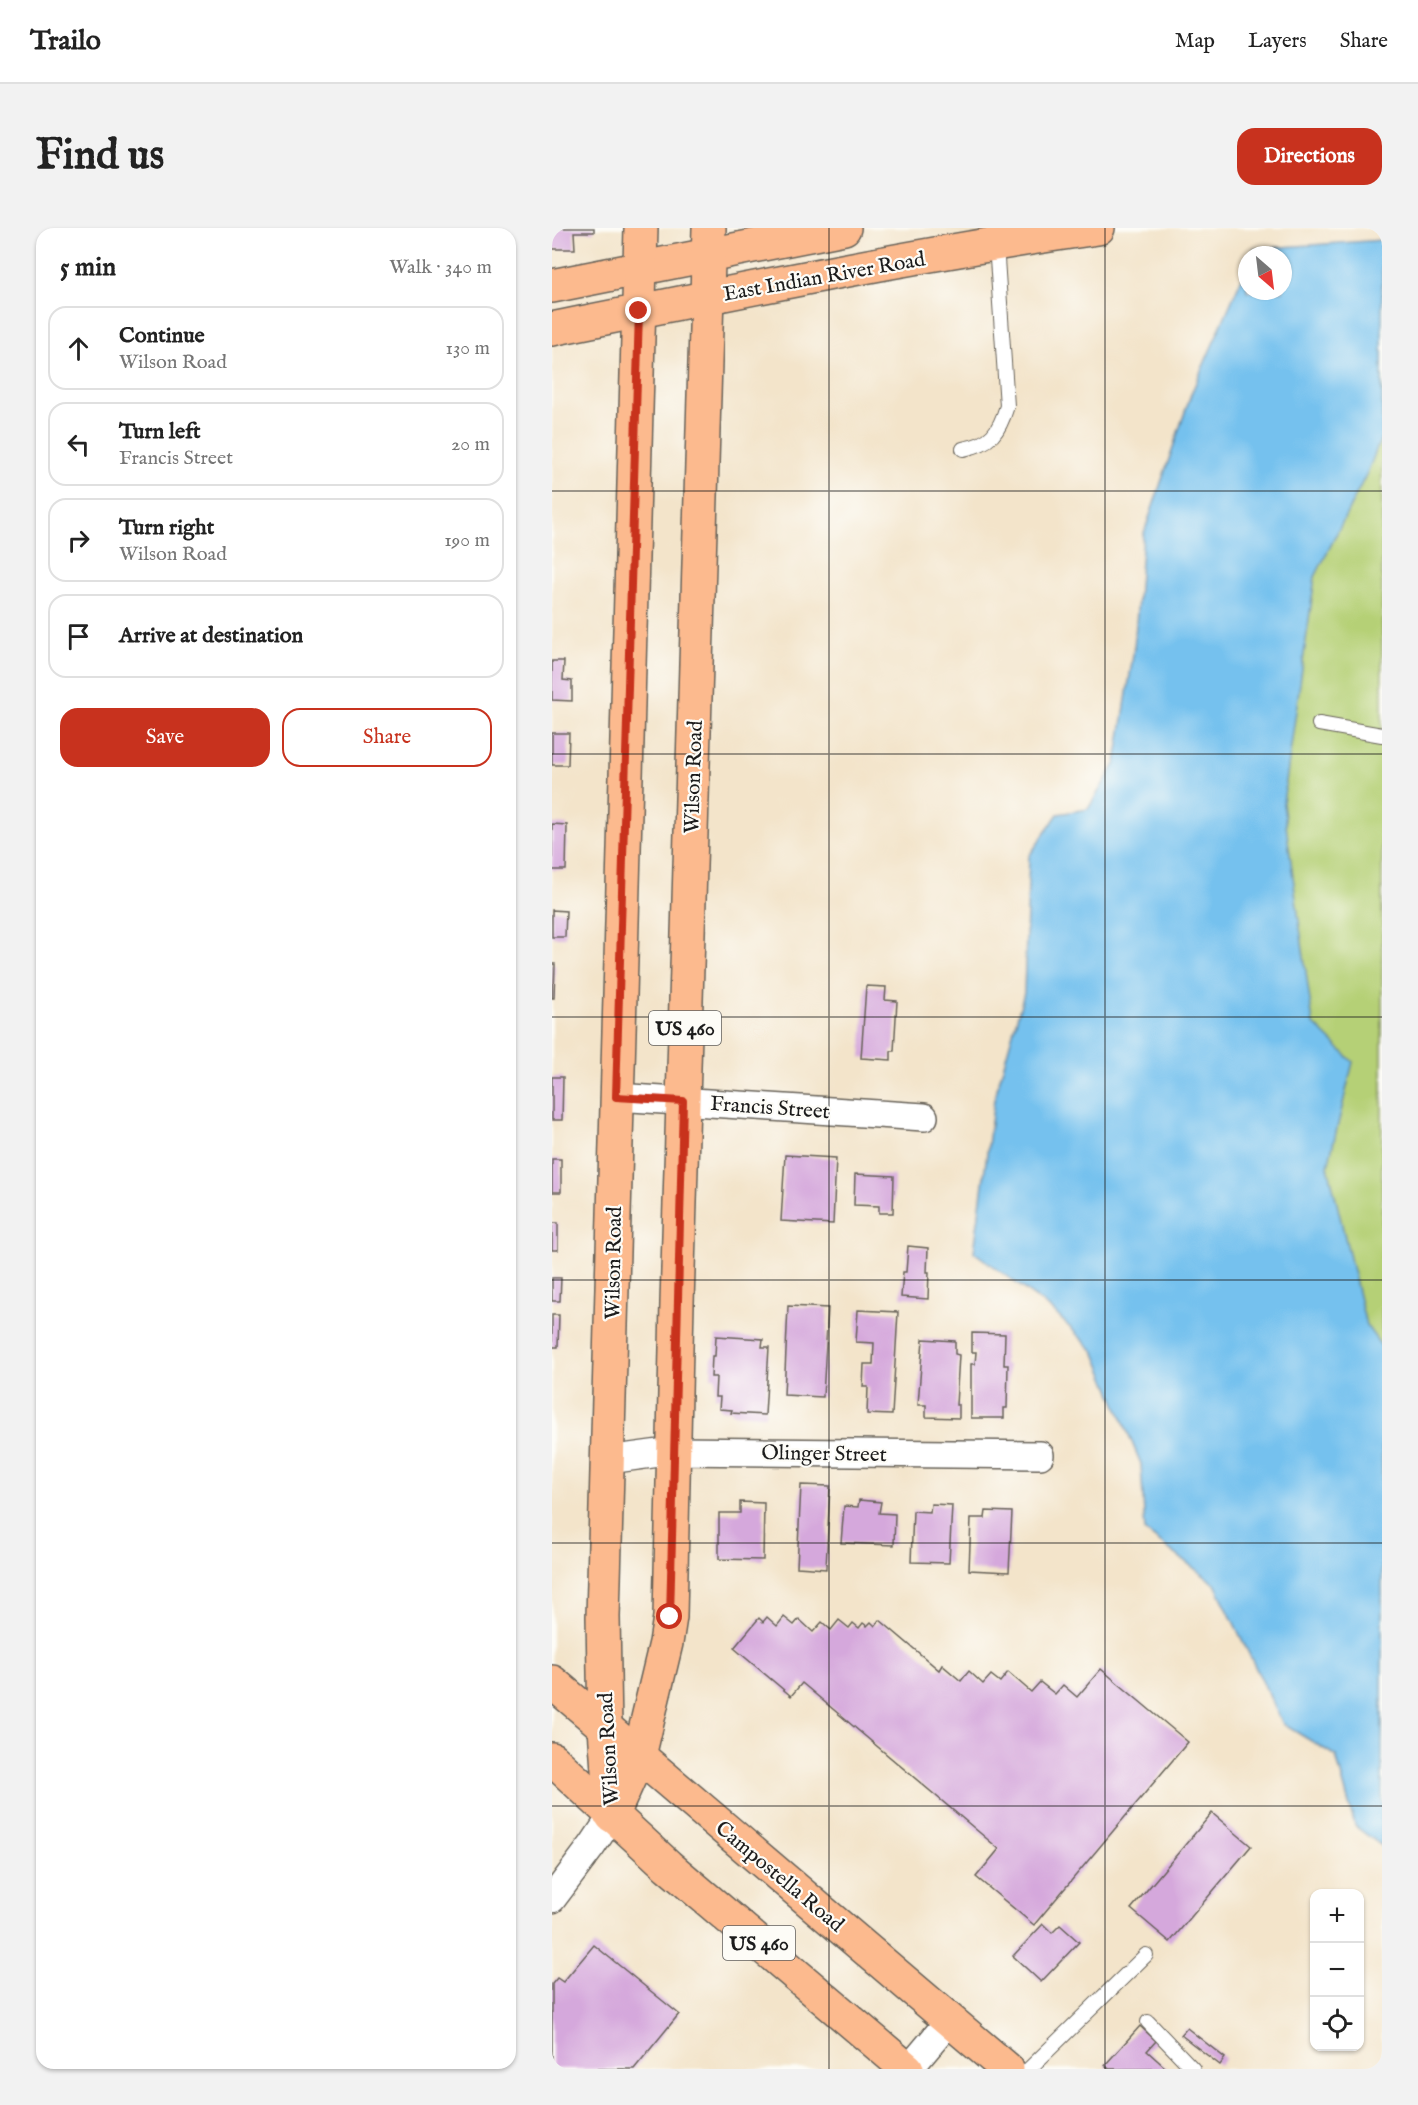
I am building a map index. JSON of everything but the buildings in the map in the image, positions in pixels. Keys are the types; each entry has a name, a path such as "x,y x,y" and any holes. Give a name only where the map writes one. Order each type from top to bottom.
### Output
{"main road":[{"name":"Wilson Road","path":"612,1816 605,1728 603,1617 642,228"},
{"name":"East Indian River Road","path":"552,286 641,267 709,241 844,228"},
{"name":"East Indian River Road","path":"552,329 996,236 1098,228"},
{"name":"Wilson Road","path":"612,1816 639,1756 670,1617 709,241"},
{"name":"Campostella Road","path":"552,1682 1007,2069"},
{"path":"552,1759 612,1816"},
{"name":"US 460","path":"612,1816 908,2069"}],"street":[{"name":"Francis Street","path":"616,1097 924,1117"},
{"name":"Olinger Street","path":"608,1460 674,1451 1040,1455"},
{"path":"552,1899 612,1816"},
{"path":"908,2069 950,2020"}],"lane":[{"path":"963,449 989,439 1001,426 1007,406 996,236"},
{"path":"1319,724 1382,735"},
{"path":"1029,2069 1146,1955"},
{"path":"1148,2022 1193,2069"}],"green space":[{"path":"1382,374 1382,1406 1343,1330 1254,734"}],"water":[{"path":"1382,240 1382,435 1368,471 1315,577 1283,803 1313,1023 1353,1062 1328,1166 1366,1325 1382,1347 1382,1846 1355,1826 1336,1756 1283,1724 1215,1584 1145,1531 1141,1464 1094,1351 1051,1309 974,1252 994,1100 1024,993 1029,856 1058,814 1088,809 1116,763 1134,649 1143,536 1191,394 1238,287 1238,300 1292,300 1292,246"}],"route":[{"path":"639,311 616,1097 683,1101 670,1617"}]}
